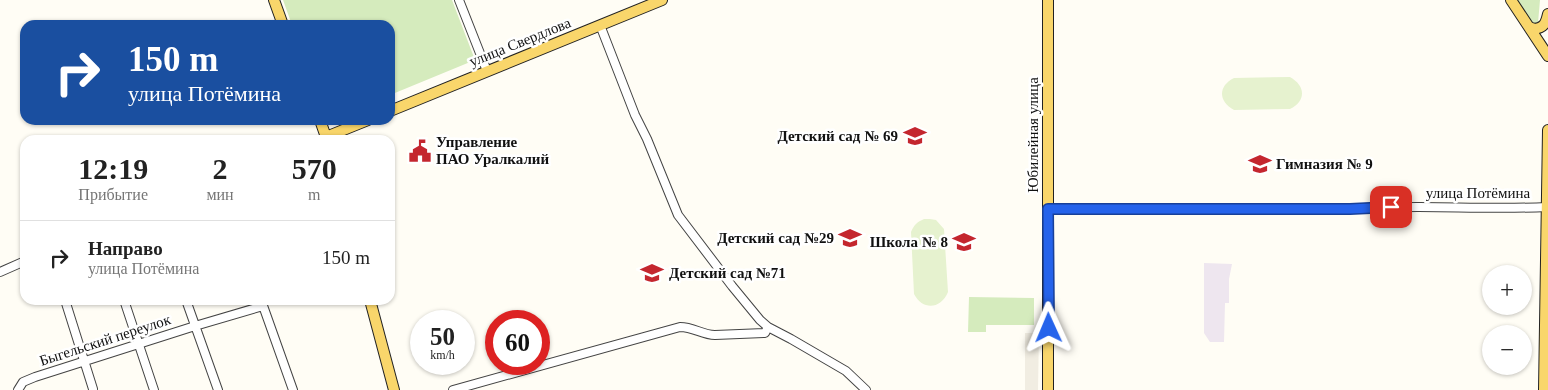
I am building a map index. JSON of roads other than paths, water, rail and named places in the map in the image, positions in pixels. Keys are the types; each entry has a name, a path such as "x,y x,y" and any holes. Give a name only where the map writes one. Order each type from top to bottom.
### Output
{"main road":[{"path":"274,0 281,20"},
{"name":"улица Свердлова","path":"395,109 662,0"},
{"name":"Юбилейная улица","path":"1048,0 1048,390"},
{"path":"1511,0 1548,56"},
{"path":"1529,27 1534,29 1543,26 1548,14"},
{"path":"333,135 356,125"},
{"path":"1544,390 1548,130"},
{"path":"371,305 394,390"}],"street":[{"path":"459,0 487,71"},
{"path":"600,26 634,115 647,140 678,215 732,286 768,328 791,338 846,371 866,390"},
{"name":"улица Потёмина","path":"1048,209 1350,209 1391,207 1507,209 1547,207"},
{"path":"0,272 20,264"},
{"path":"66,305 93,389"},
{"path":"126,305 154,390"},
{"path":"188,305 218,390"},
{"name":"Быгельский переулок","path":"19,390 23,382 256,305"},
{"path":"263,305 293,390"},
{"path":"453,390 680,327 689,327 707,335 765,333 768,328"}],"place":[{"name":"Детский сад № 69","path":"915,136"},
{"name":"Управление ПАО Уралкалий","path":"420,151"},
{"name":"Гимназия № 9","path":"1260,164"},
{"name":"Детский сад №29","path":"850,238"},
{"name":"Школа № 8","path":"964,242"},
{"name":"Детский сад №71","path":"652,273"}]}
